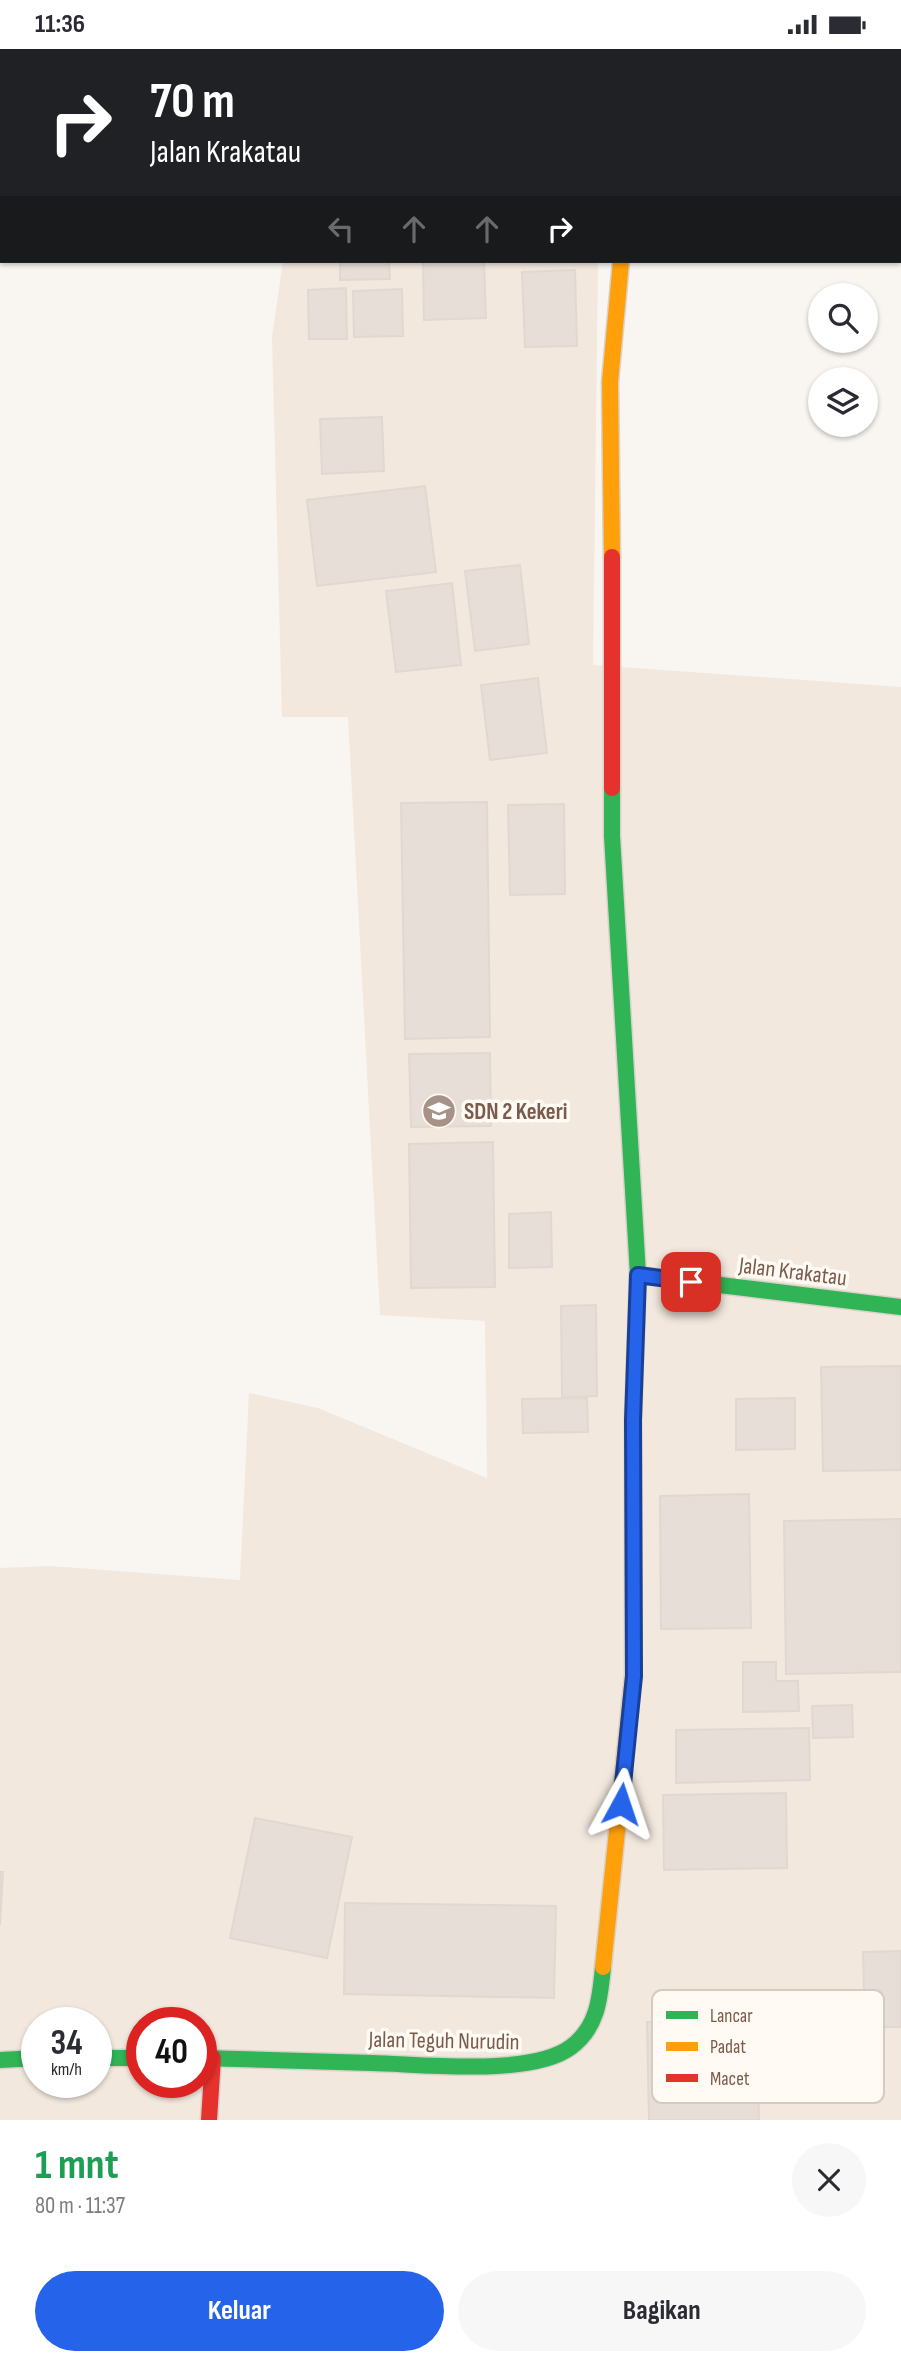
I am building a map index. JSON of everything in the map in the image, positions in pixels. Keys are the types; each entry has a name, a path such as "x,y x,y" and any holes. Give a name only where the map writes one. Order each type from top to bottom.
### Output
{"street":[{"name":"Jalan Teguh Nurudin","path":"217,2058 517,2065 544,2061 568,2050 587,2031 594,2020 602,1994 634,1676 633,1420 638,1275 612,836 610,382 621,263"},
{"name":"Jalan Krakatau","path":"638,1275 901,1307"},
{"path":"0,2060 21,2059"},
{"path":"208,2098 209,2120"}],"shaded area":[{"path":"283,263 598,263 593,665 901,687 901,2120 0,2120 0,1568 49,1566 240,1580 249,1393 318,1408 487,1478 485,1321 380,1315 348,717 282,717 272,337"}],"building":[{"path":"340,263 389,263 390,279 340,280"},
{"path":"423,263 484,263 486,318 424,320"},
{"path":"575,270 577,346 525,347 522,272"},
{"path":"346,288 347,339 309,339 308,290"},
{"path":"402,289 403,336 354,337 353,291"},
{"path":"382,417 384,471 322,474 320,419"},
{"path":"425,486 436,572 317,586 307,500"},
{"path":"520,565 529,644 475,651 465,571"},
{"path":"452,583 461,665 396,672 386,591"},
{"path":"538,678 547,753 490,760 481,685"},
{"path":"487,802 490,1037 405,1039 401,803"},
{"path":"564,804 565,894 510,895 508,805"},
{"path":"490,1053 491,1126 411,1127 409,1054"},
{"path":"493,1142 495,1287 411,1288 409,1144"},
{"path":"551,1212 552,1267 509,1268 509,1214"},
{"path":"596,1305 597,1396 562,1397 561,1306"},
{"path":"901,1366 901,1470 823,1471 821,1367"},
{"path":"587,1398 588,1432 523,1433 522,1399"},
{"path":"795,1398 795,1449 736,1450 736,1399"},
{"path":"749,1494 751,1628 661,1629 660,1496"},
{"path":"901,1519 901,1672 786,1674 784,1521"},
{"path":"743,1662 776,1662 776,1681 798,1681 799,1711 743,1712"},
{"path":"852,1705 853,1737 813,1738 812,1706"},
{"path":"809,1728 810,1780 676,1783 676,1730"},
{"path":"786,1793 787,1868 664,1870 663,1795"},
{"path":"255,1818 352,1837 327,1958 230,1938"},
{"path":"0,1872 3,1872 0,1925"},
{"path":"345,1903 556,1906 554,1998 344,1994"},
{"path":"901,1951 901,2027 884,2027 884,1990 864,1990 863,1952"},
{"path":"647,2022 652,2022 652,2103 759,2103 759,2120 649,2120"}],"traffic: fast":[{"path":"612,788 612,836 638,1275 635,1358"},
{"path":"638,1275 901,1307"},
{"path":"217,2058 475,2067 530,2062 553,2056 571,2047 587,2030 599,2001 603,1967"},
{"path":"112,2058 126,2058"},
{"path":"0,2060 21,2059"}],"traffic: slow":[{"path":"612,557 610,382 621,263"},
{"path":"603,1967 633,1676 635,1358"}],"traffic: jam":[{"path":"612,557 612,788"},
{"path":"209,2120 210,2098"}],"place":[{"name":"SDN 2 Kekeri","path":"439,1111"}],"route":[{"path":"621,1804 634,1676 633,1420 638,1275 691,1282"}]}
